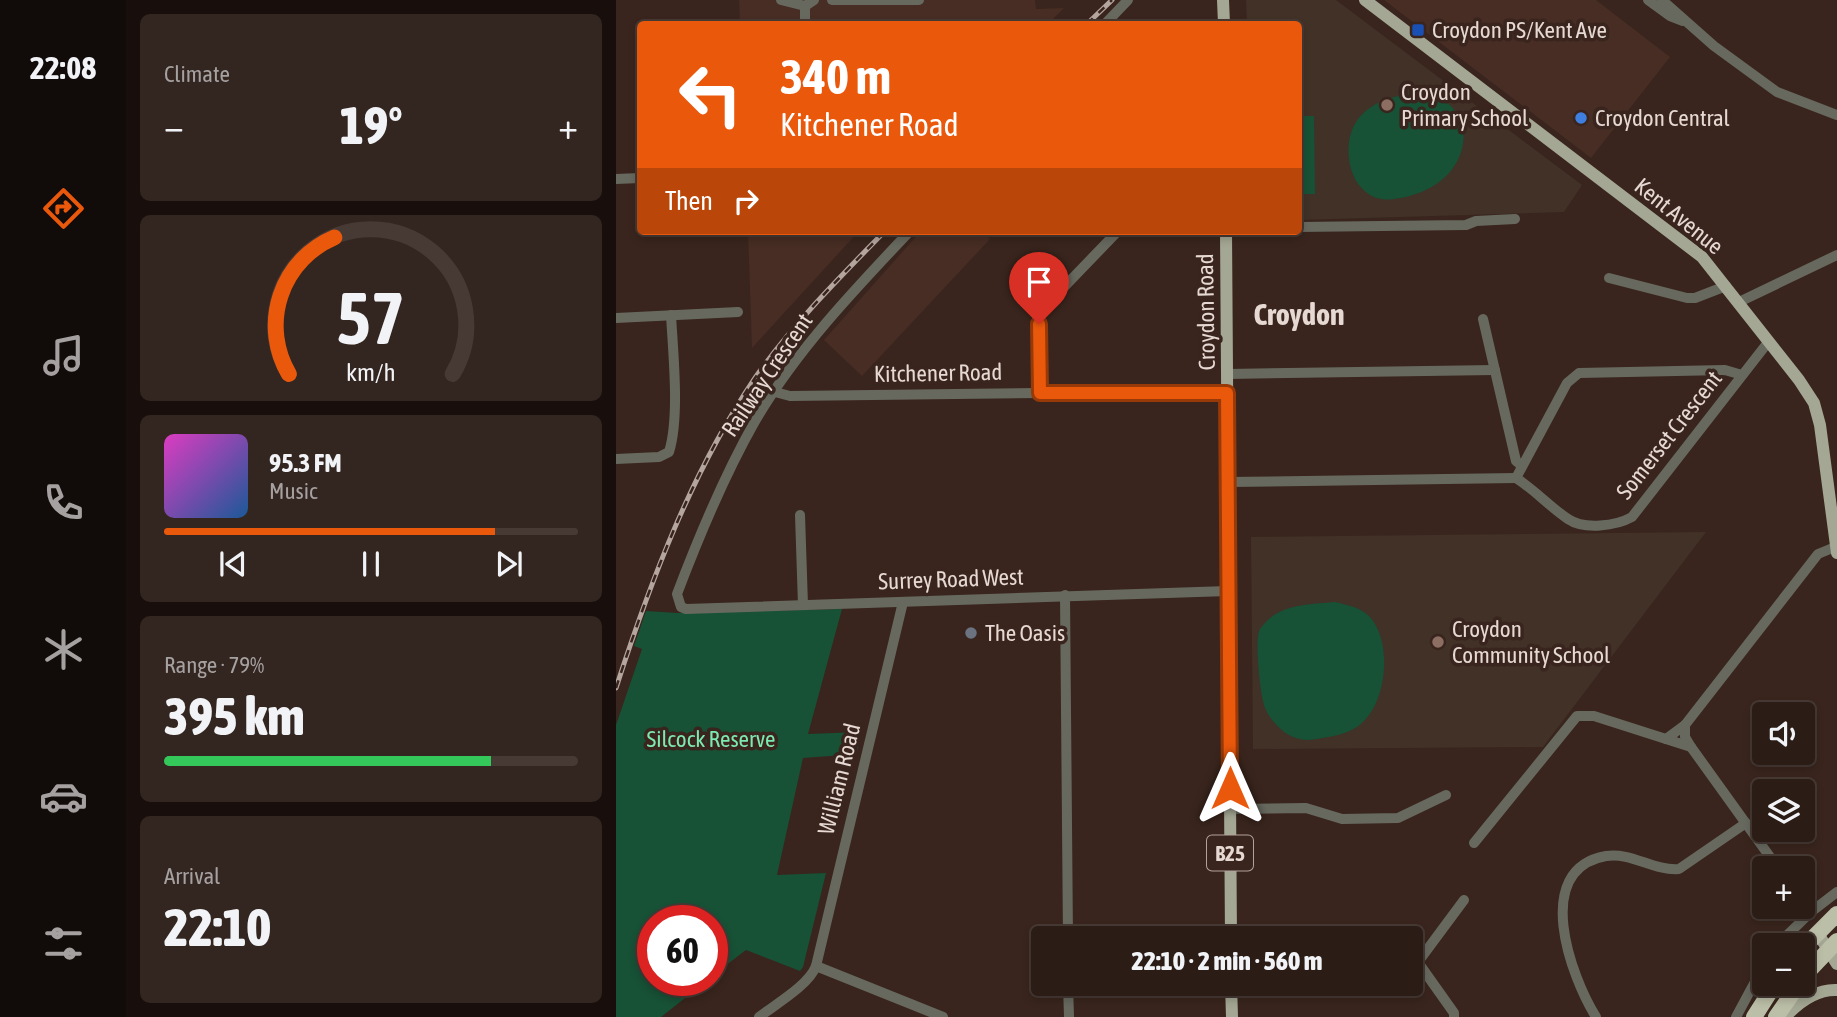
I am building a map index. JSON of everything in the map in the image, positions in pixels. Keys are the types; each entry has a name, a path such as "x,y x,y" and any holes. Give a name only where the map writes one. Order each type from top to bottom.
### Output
{"highway":[{"path":"1815,941 1831,932"},
{"path":"1815,957 1831,932"},
{"path":"1754,1017 1766,996"},
{"path":"1776,1017 1791,996"}],"main road":[{"path":"1223,0 1224,21"},
{"name":"Kent Avenue","path":"1365,0 1702,257 1808,391 1817,413 1836,550"},
{"name":"Croydon Road","path":"1226,235 1231,926"},
{"path":"1831,932 1837,964"},
{"path":"1785,1017 1797,1004 1811,996 1837,990"},
{"path":"1231,996 1231,1017"}],"street":[{"path":"781,0 810,3 806,21"},
{"path":"832,0 919,0"},
{"path":"1108,21 1128,0"},
{"path":"1648,0 1670,16 1686,22"},
{"path":"1662,0 1686,22 1777,92 1837,115"},
{"path":"616,179 637,178"},
{"path":"1302,227 1466,225 1476,221 1515,219"},
{"name":"Railway Crescent","path":"678,603 677,594 706,518 755,422 819,332 906,235"},
{"path":"1040,393 1040,312 1114,235"},
{"path":"1739,302 1837,255"},
{"path":"1609,278 1687,298 1695,298 1726,286"},
{"path":"616,318 737,312"},
{"path":"616,459 659,457 669,452 672,442 674,385 671,315"},
{"path":"1483,319 1517,461 1522,466"},
{"name":"Somerset Crescent","path":"1516,478 1531,487 1570,521 1602,525 1623,522 1632,517 1769,341"},
{"path":"1227,374 1495,370"},
{"path":"1228,482 1516,478 1567,383 1579,373 1725,370 1742,374"},
{"name":"Kitchener Road","path":"775,392 790,396 1227,393"},
{"path":"800,515 803,605"},
{"path":"1666,739 1685,725 1818,554 1836,550"},
{"name":"Surrey Road West","path":"678,603 686,609 1228,591"},
{"path":"1065,595 1068,926"},
{"name":"William Road","path":"816,966 902,602"},
{"path":"1474,843 1577,716 1594,716 1691,747"},
{"path":"1685,725 1685,737 1691,747 1769,856"},
{"path":"1230,809 1306,808 1342,819 1398,818 1446,795"},
{"path":"1596,1017 1586,1000 1568,950 1563,910 1564,893 1569,879 1581,867 1606,856 1632,858 1668,870 1679,869 1746,823"},
{"path":"1815,909 1837,892"},
{"path":"1423,955 1464,900"},
{"path":"1789,933 1804,919"},
{"path":"759,1017 813,974 816,966 943,1017"},
{"path":"1423,969 1454,1013 1454,1017"},
{"path":"1736,1017 1752,987"},
{"path":"1068,996 1069,1017"}],"shaded area":[{"path":"739,0 1035,0 1036,9 1064,8 1051,21 740,21"},
{"name":"Croydon Primary School","path":"1246,0 1336,0 1582,185 1564,212 1302,220 1302,21 1247,21"},
{"name":"Croydon Central","path":"1384,0 1596,0 1670,57 1591,158"},
{"path":"748,235 855,235 752,348"},
{"path":"917,235 986,235 990,239 862,376 824,340"},
{"name":"Croydon Community School","path":"1706,532 1543,747 1253,749 1251,537"}],"green space":[{"path":"1416,93 1442,100 1459,116 1464,139 1461,152 1450,172 1431,187 1401,198 1385,200 1374,197 1365,192 1351,170 1349,143 1352,130 1358,119 1376,104"},
{"path":"1302,116 1314,116 1315,194 1302,194"},
{"path":"1335,602 1362,610 1377,627 1384,655 1382,686 1370,713 1358,726 1333,736 1312,740 1299,739 1283,731 1266,710 1259,671 1259,631 1279,612"},
{"name":"Silcock Reserve","path":"842,609 808,734 861,732 857,754 803,758 777,875 826,873 800,971 746,950 728,964 728,905 637,905 637,996 688,996 661,1017 616,1017 616,725 642,649 634,646 646,611 678,613"}],"railway":[{"path":"1090,21 1112,0"},
{"path":"616,688 658,568 692,489 732,414 785,339 881,235"}],"place":[{"name":"Croydon PS/Kent Ave","path":"1418,30"},
{"name":"Croydon Primary School","path":"1387,105"},
{"name":"Croydon Central","path":"1581,118"},
{"name":"The Oasis","path":"971,633"},
{"name":"Croydon Community School","path":"1438,642"}],"district":[{"name":"Croydon","path":"1299,314"}],"route":[{"path":"1039,324 1040,393 1227,393 1230,788"}]}
